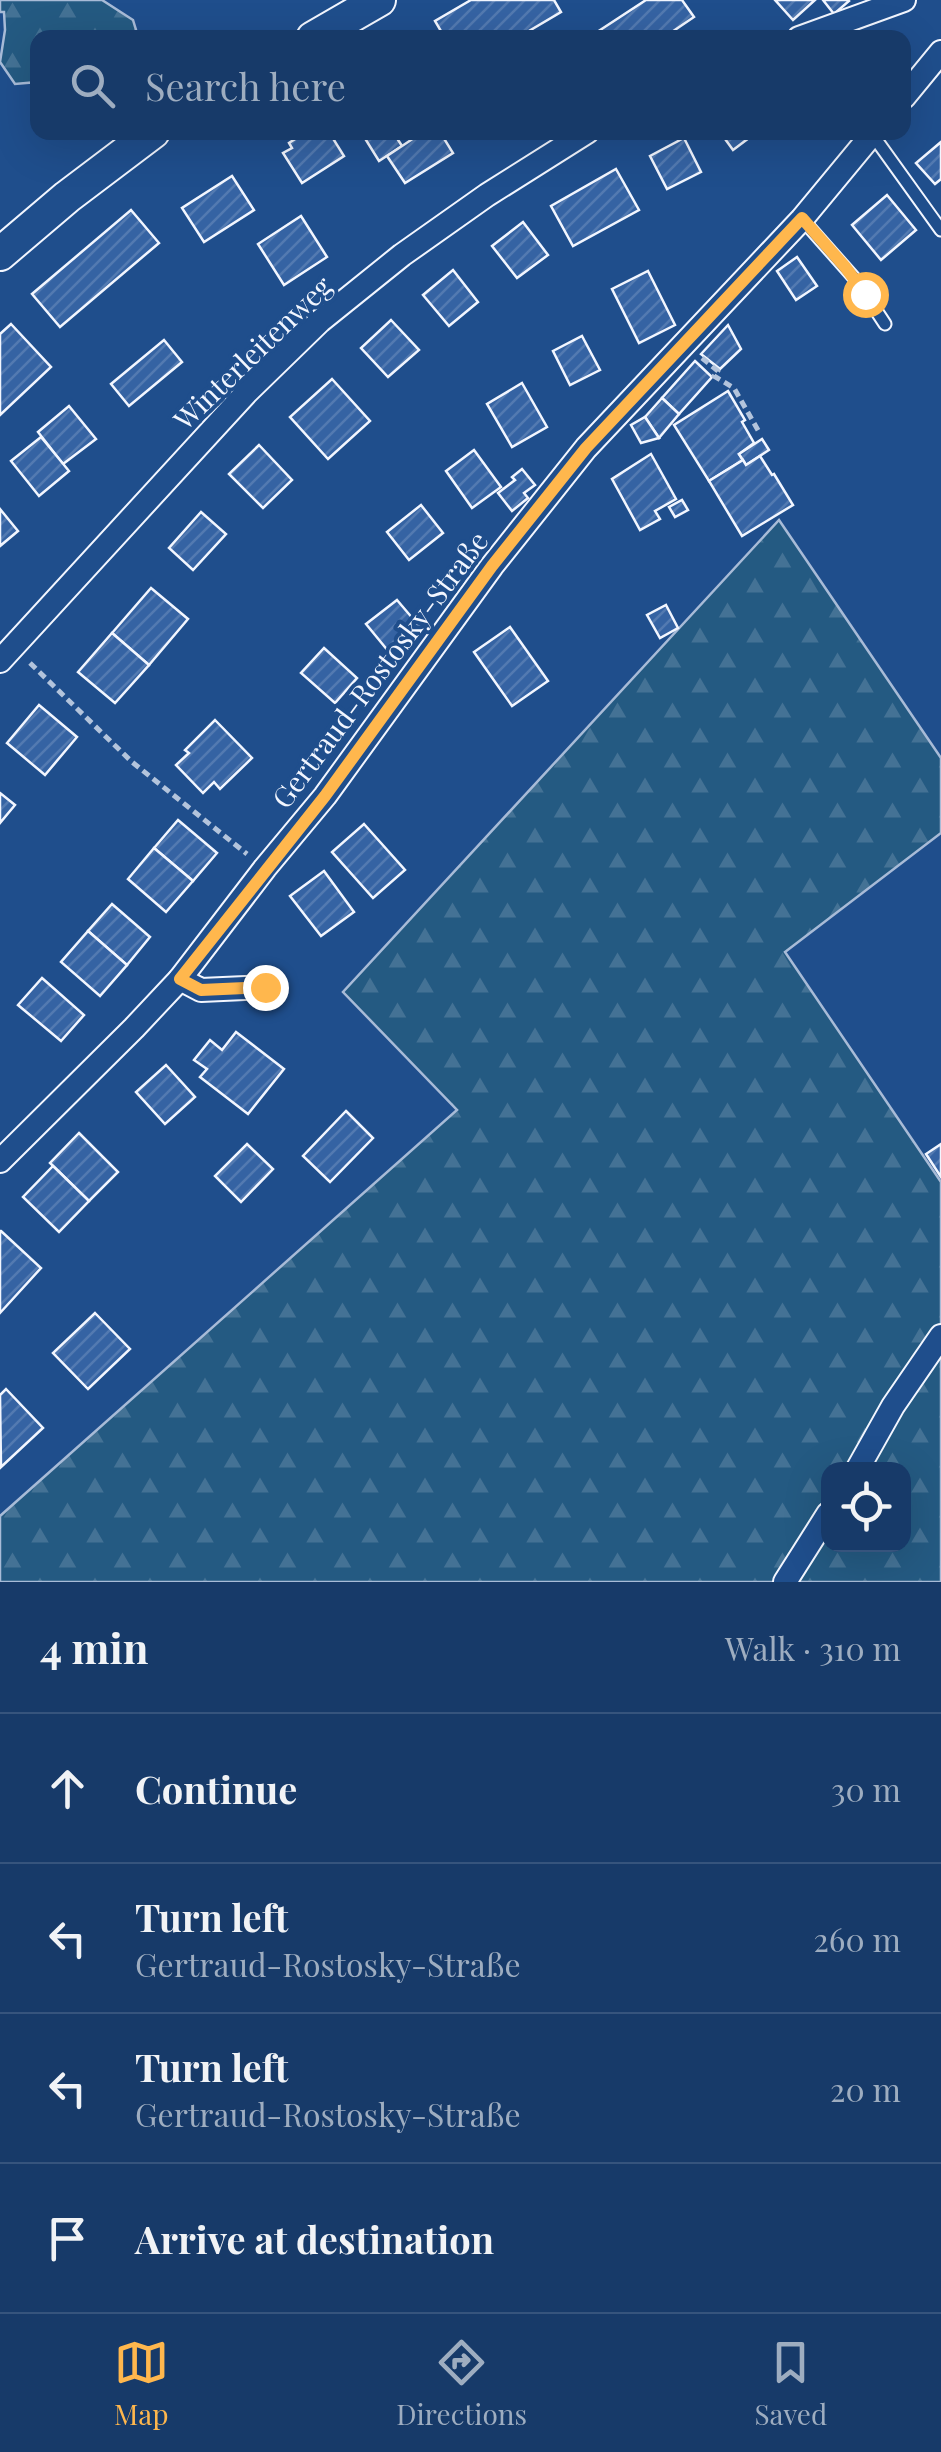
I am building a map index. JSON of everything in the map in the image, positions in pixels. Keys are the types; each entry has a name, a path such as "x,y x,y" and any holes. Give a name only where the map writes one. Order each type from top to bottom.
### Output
{"main road":[{"path":"328,30 379,0"},
{"path":"0,254 67,196 142,140"}],"street":[{"path":"821,30 904,0"},
{"path":"911,88 941,52"},
{"name":"Winterleitenweg","path":"6,654 247,392 320,322 402,255 575,140"},
{"name":"Gertraud-Rostosky-Straße","path":"0,1162 180,979 325,796 492,566 586,448 802,218 867,140"},
{"path":"180,979 201,990 265,987"},
{"path":"861,1462 941,1336"},
{"path":"784,1582 821,1525"}],"lane":[{"path":"878,140 941,230"},
{"path":"802,218 856,280 885,324"}],"path":[{"path":"684,344 718,371 714,376 734,388 758,432"},
{"path":"6,654 132,762 265,868"}],"green space":[{"path":"0,0 102,0 133,20 136,30 30,30 30,83 15,84 0,62 5,30 4,12 0,12"},
{"path":"779,520 941,758 941,833 785,952 941,1182 941,1582 0,1582 0,1516 457,1110 343,992"}],"building":[{"path":"471,0 554,0 561,12 531,30 440,30 435,21"},
{"path":"646,0 682,0 694,17 675,30 600,30"},
{"path":"775,0 815,0 793,20"},
{"path":"823,0 848,0 849,1 834,14"},
{"path":"334,140 344,156 302,183 283,153 292,148 289,143"},
{"path":"366,140 398,140 402,146 379,161"},
{"path":"411,140 445,140 453,153 405,183 387,156"},
{"path":"685,140 701,172 667,189 650,156"},
{"path":"726,140 746,140 733,150"},
{"path":"941,142 941,179 935,184 916,163"},
{"path":"616,169 639,210 573,246 551,206"},
{"path":"232,176 254,210 204,242 182,208"},
{"path":"887,195 916,230 881,260 852,225"},
{"path":"131,210 159,243 60,327 32,294"},
{"path":"301,216 327,257 284,285 258,244"},
{"path":"523,222 548,255 517,278 492,246"},
{"path":"797,257 817,286 796,300 777,271"},
{"path":"453,270 478,302 449,326 423,295"},
{"path":"648,271 675,325 639,343 612,289"},
{"path":"391,320 419,350 388,377 361,348"},
{"path":"11,324 51,367 0,415 0,334"},
{"path":"728,325 741,349 720,369 701,354"},
{"path":"582,336 600,370 570,385 553,351"},
{"path":"164,340 182,362 129,406 111,384"},
{"path":"695,361 712,377 679,414 662,398"},
{"path":"332,379 370,421 328,459 290,417"},
{"path":"522,383 547,427 512,447 487,404"},
{"path":"728,391 754,443 739,454 743,460 709,481 674,425"},
{"path":"662,398 679,414 659,438 645,417"},
{"path":"69,406 96,439 63,464 38,432"},
{"path":"645,417 659,438 641,443 631,425"},
{"path":"41,437 69,471 39,496 11,461"},
{"path":"762,439 769,450 746,465 739,454"},
{"path":"259,445 292,480 263,508 229,474"},
{"path":"474,450 501,487 472,508 446,471"},
{"path":"651,454 676,499 655,511 660,519 640,530 612,479"},
{"path":"760,456 793,505 742,536 709,481 743,460 746,465"},
{"path":"522,469 535,485 524,493 528,498 512,511 498,493"},
{"path":"682,500 688,510 675,517 669,507"},
{"path":"421,505 443,533 409,560 387,532"},
{"path":"0,509 18,531 0,546"},
{"path":"201,512 226,534 193,570 169,548"},
{"path":"151,588 188,619 149,665 112,633"},
{"path":"397,600 420,627 389,652 366,624"},
{"path":"666,605 678,628 660,638 647,615"},
{"path":"510,627 548,681 512,706 474,652"},
{"path":"112,633 149,665 115,703 78,672"},
{"path":"324,648 357,678 335,703 301,673"},
{"path":"39,705 77,737 45,775 7,743"},
{"path":"215,720 252,758 220,789 214,782 203,793 176,765 189,753 185,750"},
{"path":"0,793 15,805 0,823"},
{"path":"178,820 217,853 193,881 154,848"},
{"path":"364,824 405,870 373,898 332,852"},
{"path":"154,848 193,881 166,912 128,879"},
{"path":"324,871 354,912 321,936 290,896"},
{"path":"112,904 150,937 127,965 88,931"},
{"path":"88,931 127,965 100,996 61,962"},
{"path":"42,978 84,1015 61,1041 18,1005"},
{"path":"236,1032 284,1069 248,1114 200,1077 207,1069 194,1060 210,1040 222,1050"},
{"path":"166,1065 195,1097 165,1124 136,1092"},
{"path":"346,1111 373,1138 330,1182 303,1156"},
{"path":"79,1133 118,1172 89,1201 50,1163"},
{"path":"247,1144 273,1169 241,1202 215,1176"},
{"path":"941,1144 941,1177 926,1154"},
{"path":"53,1166 89,1201 59,1232 23,1197"},
{"path":"0,1231 41,1268 0,1313"},
{"path":"95,1313 130,1349 88,1389 53,1353"},
{"path":"6,1389 43,1428 1,1467 0,1395"}],"route":[{"path":"265,987 201,990 180,979 325,796 492,566 586,448 802,218 865,294"}]}
